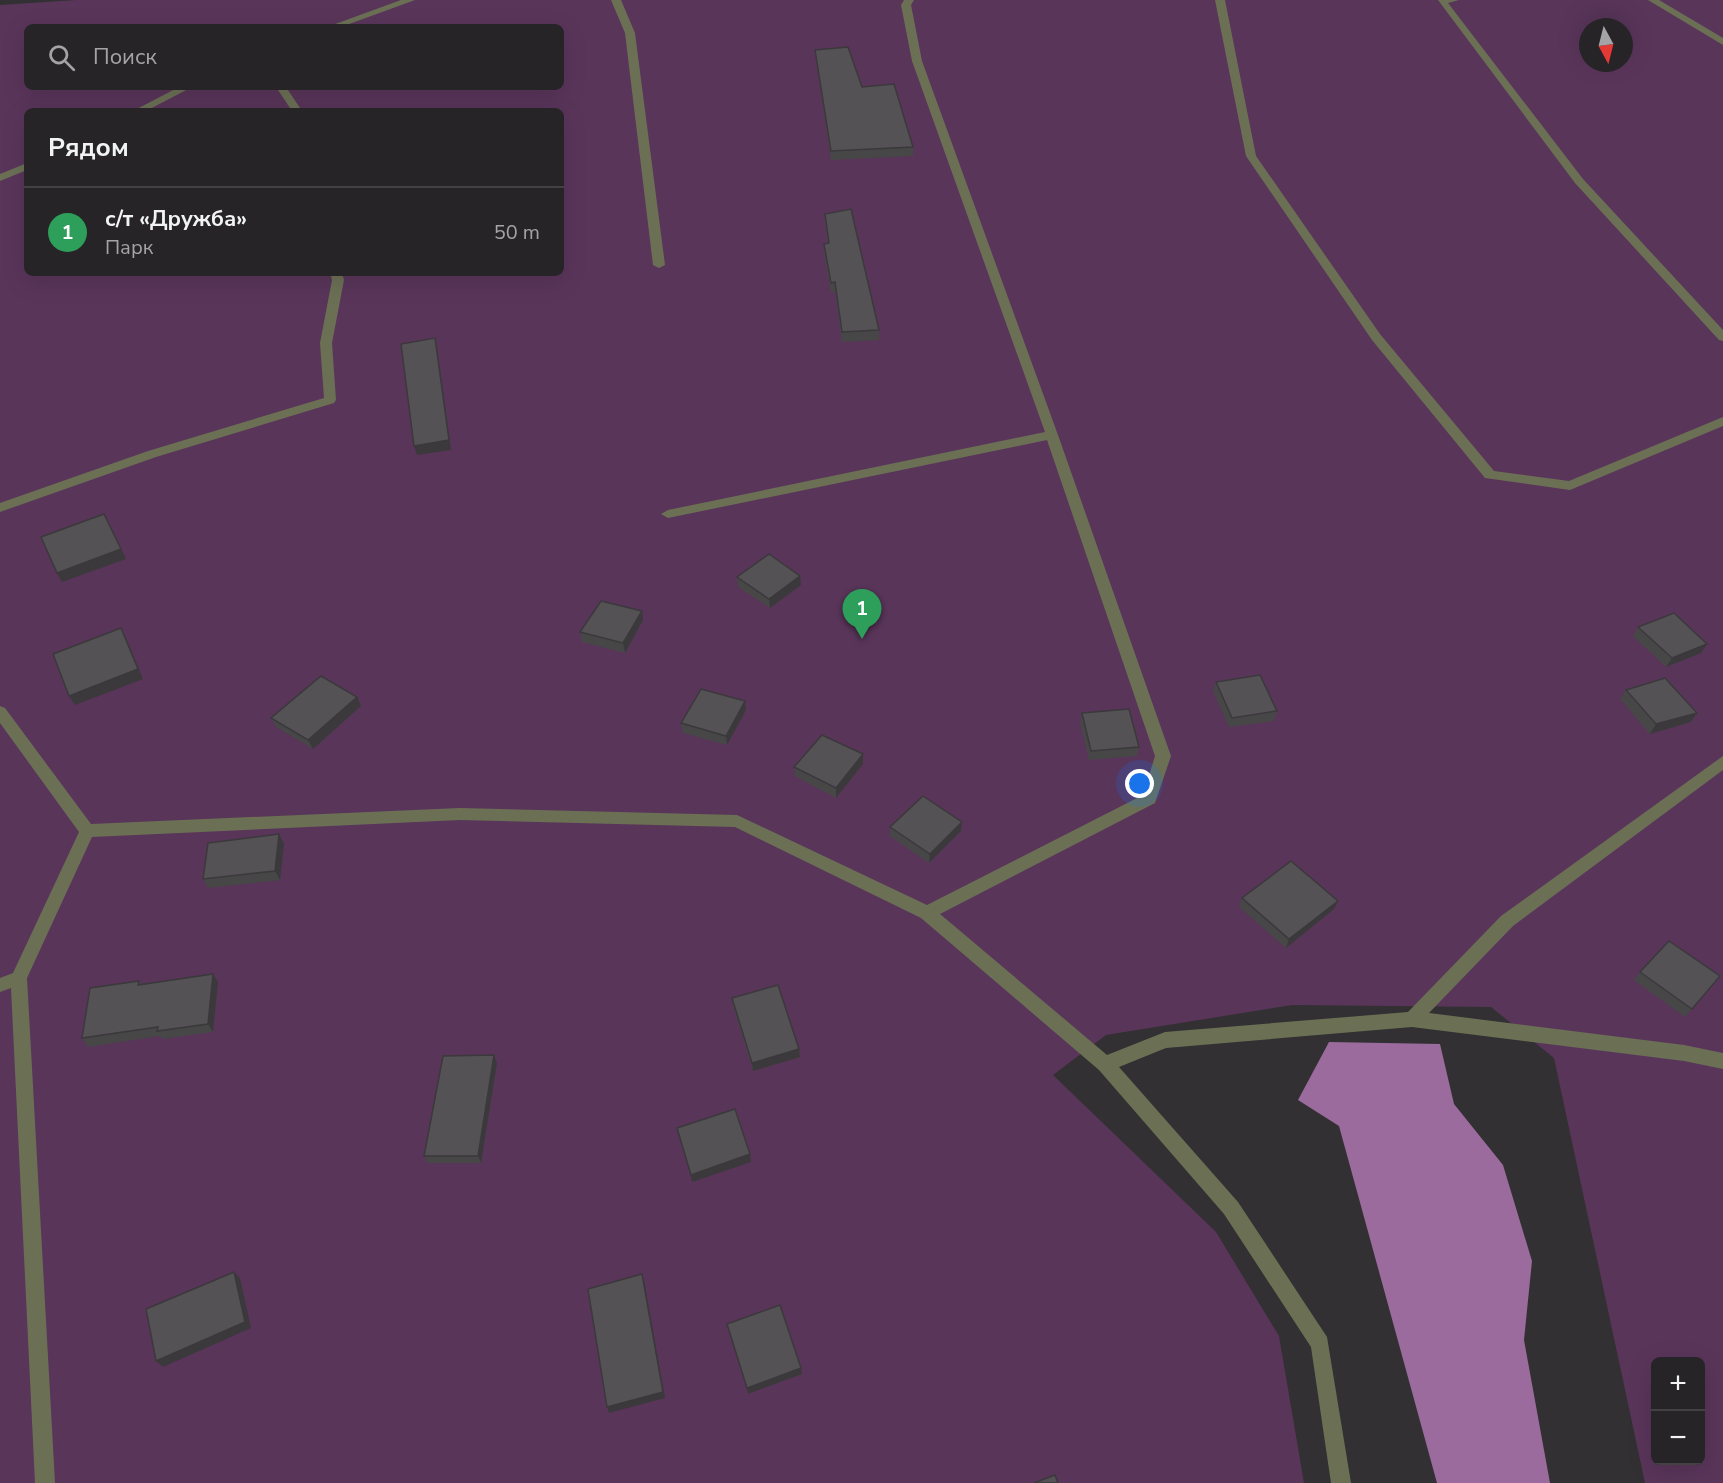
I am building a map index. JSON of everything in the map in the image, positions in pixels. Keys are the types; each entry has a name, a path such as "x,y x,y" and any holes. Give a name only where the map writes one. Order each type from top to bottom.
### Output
{"street":[{"path":"341,24 410,0"},
{"path":"616,0 630,33 659,265"},
{"path":"909,0 906,5 917,61 1052,435 1163,756 1150,799 927,913"},
{"path":"1220,0 1251,156 1376,337 1490,475 1570,486 1723,421"},
{"path":"1454,0 1442,1 1579,181 1723,337"},
{"path":"1653,0 1723,42"},
{"path":"144,108 181,90"},
{"path":"283,90 295,108"},
{"path":"0,178 24,167"},
{"path":"0,508 152,454 330,400 326,343 337,276"},
{"path":"668,514 1052,435"},
{"path":"0,712 87,831"},
{"path":"1412,1019 1507,921 1723,762"},
{"path":"87,831 460,814 737,820 927,913 1105,1065 1231,1208 1320,1344 1341,1483"},
{"path":"45,1483 19,978 87,831"},
{"path":"0,985 19,978"},
{"path":"1105,1065 1166,1040 1412,1019 1684,1053 1723,1061"}],"shaded area":[{"path":"76,0 1723,0 1723,1483 1645,1483 1554,1058 1491,1007 1292,1005 1106,1035 1053,1075 1216,1232 1279,1336 1304,1483 0,1483 0,5"},
{"path":"1329,1042 1440,1044 1454,1104 1503,1165 1532,1261 1524,1340 1550,1483 1437,1483 1339,1126 1298,1100"}],"building":[{"path":"848,47 862,87 894,84 913,147 831,151 815,50"},
{"path":"851,209 879,330 842,332 835,282 831,283 824,244 829,243 825,214"},
{"path":"435,338 449,440 414,446 401,344"},
{"path":"104,514 121,549 57,573 41,537"},
{"path":"769,554 800,576 769,599 737,577"},
{"path":"601,601 642,611 623,643 580,632"},
{"path":"1674,613 1707,644 1672,658 1638,627"},
{"path":"121,628 138,669 69,696 53,654"},
{"path":"1260,675 1277,711 1232,718 1216,682"},
{"path":"321,676 357,697 308,740 271,718"},
{"path":"1665,678 1697,713 1656,724 1626,690"},
{"path":"701,689 745,701 726,736 681,723"},
{"path":"1129,709 1139,747 1091,751 1082,713"},
{"path":"822,735 863,754 836,788 794,767"},
{"path":"923,796 962,822 930,854 890,827"},
{"path":"279,834 275,871 203,879 208,843"},
{"path":"1291,861 1338,901 1289,939 1242,898"},
{"path":"1669,941 1720,976 1692,1009 1640,972"},
{"path":"213,974 208,1024 157,1031 158,1027 82,1038 90,988 139,981 138,985"},
{"path":"778,985 799,1049 752,1063 732,998"},
{"path":"494,1055 478,1156 424,1156 443,1056"},
{"path":"735,1109 750,1154 691,1175 677,1128"},
{"path":"234,1272 245,1322 156,1361 146,1309"},
{"path":"642,1274 663,1392 607,1407 588,1289"},
{"path":"780,1305 801,1368 747,1388 727,1324"},
{"path":"1055,1475 1058,1483 1034,1483"}],"place":[{"name":"с/т «Дружба»","path":"862,639"}]}
